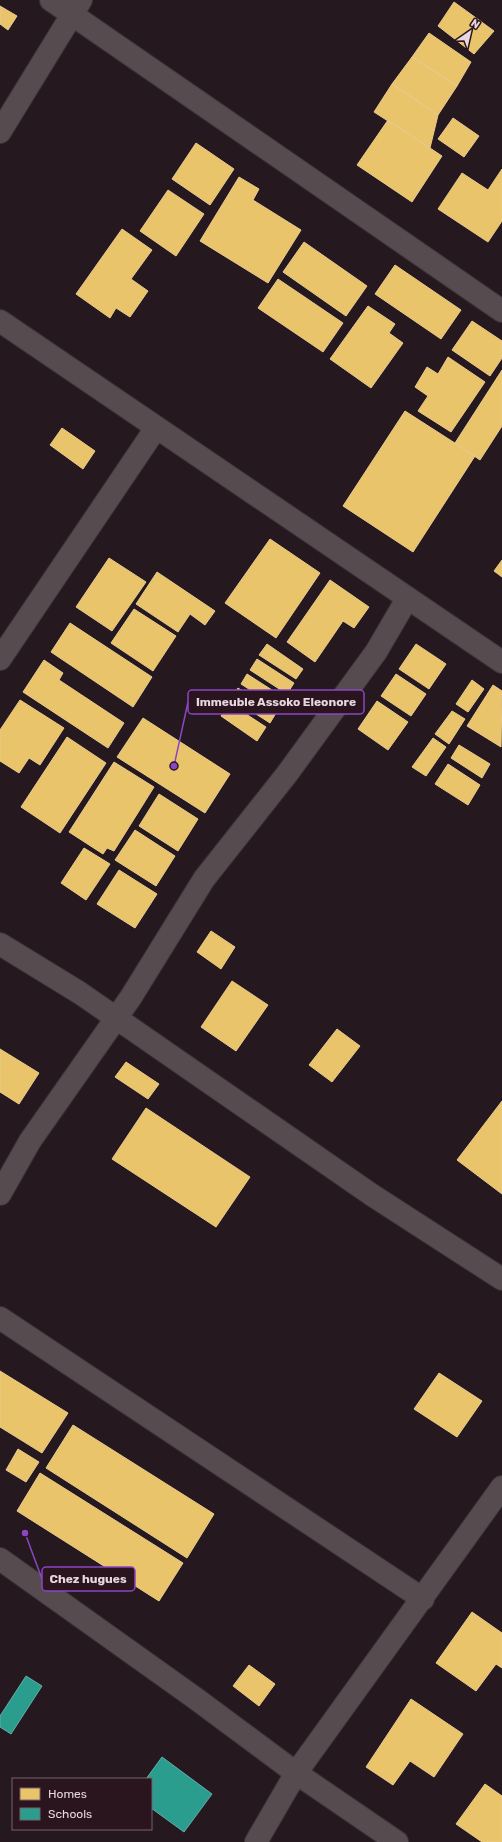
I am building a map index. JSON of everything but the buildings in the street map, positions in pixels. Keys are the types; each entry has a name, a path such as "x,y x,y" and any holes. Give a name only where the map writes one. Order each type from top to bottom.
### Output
{"street":[{"path":"51,0 76,7 502,311"},
{"path":"0,132 76,7"},
{"path":"0,321 407,599 502,662"},
{"path":"0,660 156,428"},
{"path":"0,1194 30,1141 116,1018 204,879 287,774 376,652 407,599"},
{"path":"0,944 80,993 372,1195 502,1279"},
{"path":"0,1318 423,1598"},
{"path":"256,1842 296,1773 502,1487"},
{"path":"0,1559 195,1698 296,1773 397,1842"}],"place":[{"name":"Immeuble Assoko Eleonore","path":"174,766"},
{"name":"Chez hugues","path":"25,1533"}]}
